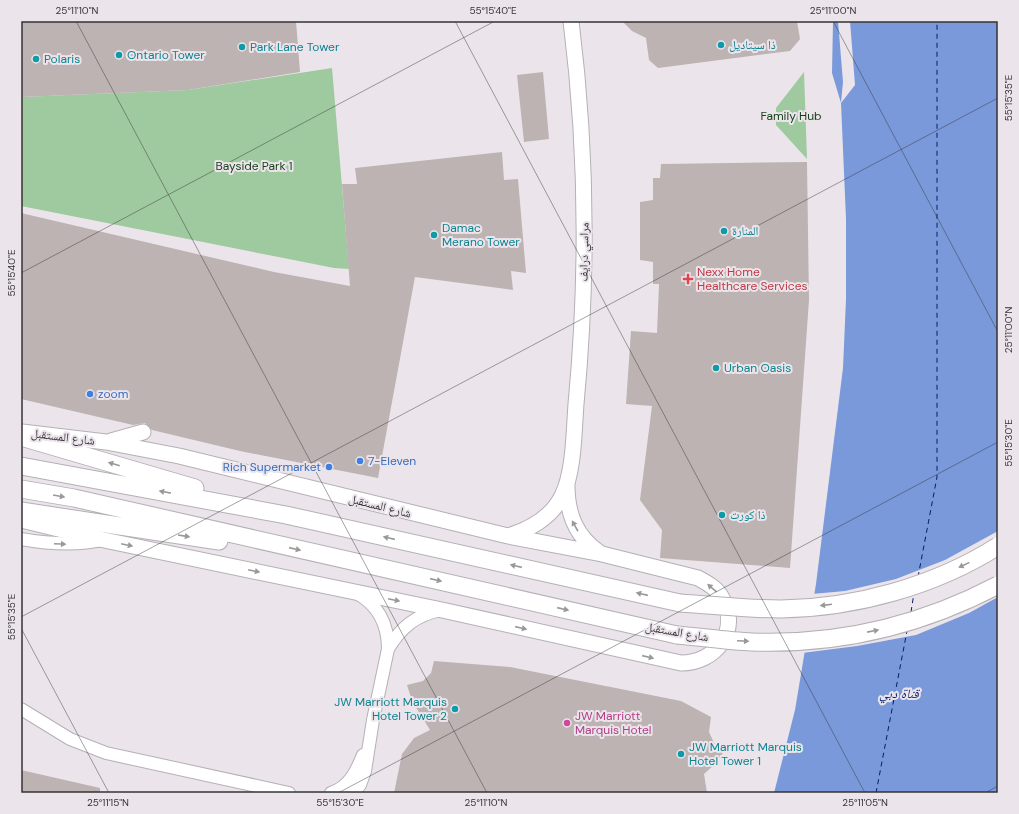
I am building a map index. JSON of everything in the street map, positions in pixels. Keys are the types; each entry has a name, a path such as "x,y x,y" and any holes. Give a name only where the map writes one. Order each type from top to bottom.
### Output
{"main road":[{"path":"21,437 286,515"},
{"path":"21,466 286,515 680,603 782,609 845,603 876,596 936,577 998,546"},
{"name":"شارع المستقبل","path":"21,488 74,498 677,634 754,642 814,640 848,636 914,621 952,607 998,585"},
{"path":"21,511 212,541 277,544"}],"street":[{"name":"مراسي درايف","path":"571,21 580,115 584,218 584,271 579,377 567,482 568,506 576,529 588,543 602,554"},
{"name":"شارع المستقبل","path":"21,432 106,442 179,456 508,536 602,554 698,578 712,586 722,597 727,612 728,627 720,646 706,659 694,663 681,664 442,610 104,540 21,520"},
{"path":"106,442 143,432"},
{"name":"مراسي درايف","path":"508,536 522,532 545,518 562,495 567,482"},
{"path":"21,539 41,543 73,545 104,540"},
{"path":"353,793 363,778 370,733 388,649 388,637 381,615 374,606 356,592"},
{"path":"388,649 404,626 416,618 442,610"},
{"path":"21,709 53,730 94,749 284,793"},
{"path":"331,793 344,786 353,777 370,733"}],"green space":[{"name":"Bayside Park 1","path":"332,68 349,269 334,268 21,206 21,97 188,90"},
{"name":"Family Hub","path":"804,72 807,159 776,125 776,108"}],"water":[{"name":"قناة دبي","path":"833,21 998,21 998,793 774,793 795,710 816,584 843,368 846,299 846,219 841,103 832,73"}],"pier":[{"path":"838,21 850,21 855,85 841,103 843,82"},
{"path":"998,531 998,597 969,613 916,635 857,646 802,653 812,594 845,591 896,579 945,560"}],"building":[{"path":"21,21 296,21 300,72 188,90 21,97"},
{"name":"ذا سيتاديل","path":"622,21 797,21 800,39 790,51 658,68 649,60 646,38 632,31"},
{"path":"543,72 549,139 524,142 517,75"},
{"path":"502,152 504,180 518,179 526,273 511,271 513,290 415,277 378,478 240,451 152,430 145,423 133,425 21,399 21,213 274,272 350,286 342,184 357,184 355,168"},
{"path":"807,162 809,300 790,568 660,558 662,530 640,500 652,406 626,404 631,331 657,333 659,284 653,284 653,262 640,260 640,202 653,200 653,178 660,178 661,164"},
{"name":"JW Marriott Marquis Hotel","path":"434,661 510,667 681,701 711,717 709,732 714,743 725,750 715,764 704,774 707,793 394,793 402,754 414,738 430,730 412,701 407,685 423,681 431,673"},
{"path":"21,770 100,788 100,793 21,793"}],"ferry route":[{"path":"918,577 937,477 937,21"},
{"path":"911,612 914,593"},
{"path":"876,793 907,631"}],"place":[{"name":"ذا سيتاديل","path":"721,45"},
{"name":"Park Lane Tower","path":"242,47"},
{"name":"Ontario Tower","path":"119,55"},
{"name":"Polaris","path":"36,59"},
{"name":"المنارة","path":"724,231"},
{"name":"Damac Merano Tower","path":"434,235"},
{"name":"Nexx Home Healthcare Services","path":"688,279"},
{"name":"Urban Oasis","path":"716,368"},
{"name":"zoom","path":"90,394"},
{"name":"7-Eleven","path":"360,461"},
{"name":"Rich Supermarket","path":"329,467"},
{"name":"ذا كورت","path":"722,515"},
{"name":"JW Marriott Marquis Hotel Tower 2","path":"455,709"},
{"name":"JW Marriott Marquis Hotel","path":"567,723"},
{"name":"JW Marriott Marquis Hotel Tower 1","path":"681,754"}]}
